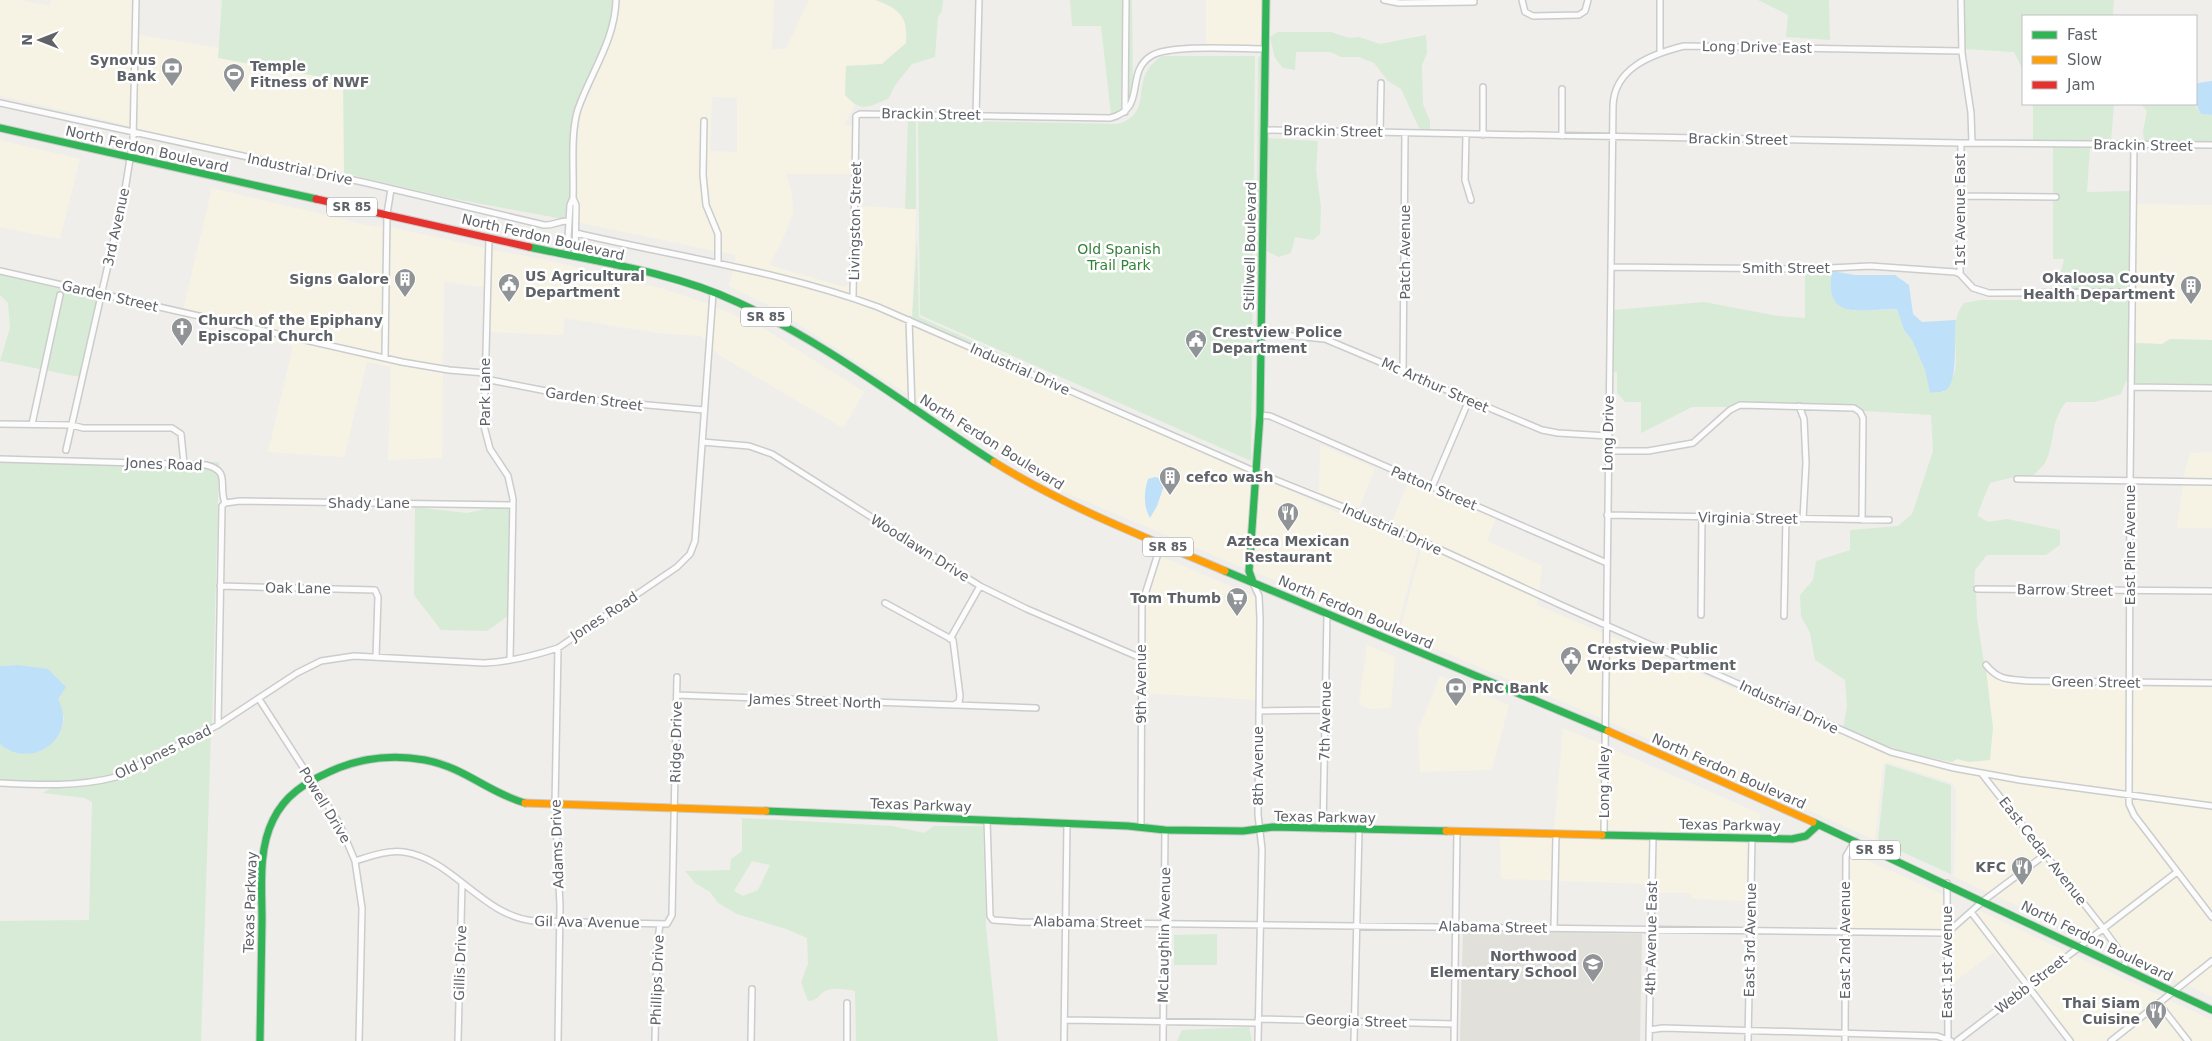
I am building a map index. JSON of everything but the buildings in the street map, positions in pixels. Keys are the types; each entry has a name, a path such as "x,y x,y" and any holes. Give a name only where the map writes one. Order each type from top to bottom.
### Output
{"street":[{"name":"3rd Avenue","path":"66,450 131,158 134,134 136,0"},
{"path":"571,256 569,221 570,205 573,198 574,132 577,115 612,31 616,0"},
{"path":"976,115 978,0"},
{"path":"1125,112 1126,0"},
{"name":"Stillwell Boulevard","path":"1253,582 1249,572 1260,415 1266,0"},
{"path":"1384,0 1399,3 1474,2"},
{"path":"1522,0 1525,12 1533,16 1578,15 1585,11 1588,0"},
{"path":"1660,0 1660,53"},
{"name":"1st Avenue East","path":"1960,0 1962,50 1971,113 1972,143"},
{"name":"Long Drive East","path":"1612,137 1613,99 1619,82 1644,60 1684,46 1962,50"},
{"path":"1125,112 1133,101 1138,73 1142,64 1154,55 1170,50 1265,49"},
{"path":"1380,132 1381,83"},
{"path":"1483,135 1484,87"},
{"path":"1562,88 1562,136"},
{"name":"Industrial Drive","path":"0,103 391,189 544,225 550,226 569,221"},
{"name":"Brackin Street","path":"857,145 856,116 860,114 1110,118 1125,112"},
{"path":"704,121 703,175 706,205 718,234 718,263"},
{"name":"North Ferdon Boulevard","path":"0,128 571,256 666,278 713,293 788,329 1000,465 1056,497 1161,544 1605,729 1947,883 2212,1010"},
{"name":"Brackin Street","path":"1264,130 1961,143 2212,145"},
{"name":"Patch Avenue","path":"1403,371 1405,133"},
{"path":"1466,135 1465,180 1471,200"},
{"name":"Long Drive","path":"1605,729 1612,137"},
{"name":"1st Avenue East","path":"1961,143 1960,274 1973,288 1985,293 2133,292"},
{"name":"East Pine Avenue","path":"2134,144 2130,482 2130,808 2212,917"},
{"name":"Livingston Street","path":"853,298 857,145"},
{"path":"384,357 387,214 391,189"},
{"path":"1961,196 2056,197"},
{"path":"571,256 576,233 576,205 573,198"},
{"name":"Industrial Drive","path":"576,233 824,288 909,320 1256,472 1378,521 1606,626 1882,748 1922,761 1982,773 2212,806"},
{"name":"Park Lane","path":"489,238 485,435 490,449 508,476 513,506 510,660"},
{"name":"Smith Street","path":"1610,267 1810,269 1883,267 1955,272 1960,274"},
{"name":"Garden Street","path":"0,271 434,368 485,372"},
{"name":"Jones Road","path":"259,698 297,673 321,661 342,657 484,663 510,660 558,648 677,567 690,554 695,541 713,293"},
{"path":"32,424 60,295"},
{"path":"909,320 912,408"},
{"name":"Mc Arthur Street","path":"1261,333 1325,339 1542,430 1558,433 1608,436"},
{"name":"Garden Street","path":"485,379 592,400 704,410"},
{"path":"2131,387 2212,388"},
{"path":"1432,487 1470,400"},
{"path":"1608,451 1653,451 1693,442 1730,410 1740,405 1858,409 1862,415 1862,520"},
{"path":"1799,406 1804,419 1806,463 1803,519"},
{"name":"Patton Street","path":"1260,415 1270,416 1607,563"},
{"path":"0,424 72,425 84,428 172,428 182,434 184,464"},
{"name":"Woodlawn Drive","path":"702,442 749,446 772,454 980,586 1070,628 1141,658"},
{"name":"Jones Road","path":"0,459 206,465 219,471 222,477 222,496 225,503 222,506 218,725"},
{"path":"2017,480 2212,482"},
{"name":"Shady Lane","path":"225,503 240,501 513,506"},
{"name":"Virginia Street","path":"1607,515 1889,520"},
{"path":"1701,615 1702,517"},
{"path":"1784,616 1786,518"},
{"name":"9th Avenue","path":"1141,826 1142,604 1161,544"},
{"name":"8th Avenue","path":"1253,582 1259,596 1260,828 1262,849 1258,1041"},
{"name":"Oak Lane","path":"220,586 372,589 376,591 378,597 376,657"},
{"path":"950,639 980,586"},
{"name":"Barrow Street","path":"1977,589 2212,591"},
{"path":"885,603 950,639 954,644 960,696 959,702 954,705"},
{"name":"7th Avenue","path":"1323,829 1328,614"},
{"name":"Adams Drive","path":"558,648 555,805 560,922 558,1041"},
{"name":"Green Street","path":"1986,665 1993,674 2003,678 2130,683 2212,683"},
{"name":"Ridge Drive","path":"675,808 677,677"},
{"name":"James Street North","path":"676,695 1036,708"},
{"name":"Old Jones Road","path":"0,783 53,785 99,781 116,777 218,725 259,698"},
{"name":"Powell Drive","path":"259,698 339,823 355,861 362,908 359,1041"},
{"path":"1259,711 1325,710"},
{"name":"Long Alley","path":"1604,834 1605,729"},
{"name":"Texas Parkway","path":"260,1041 264,847 270,824 281,805 310,779 352,762 394,757 418,759 452,767 503,796 521,803 542,806 675,808 1067,823 1141,826 1165,830 1243,831 1260,828 1798,838 1806,836 1818,824"},
{"name":"East Cedar Avenue","path":"1982,773 2103,928 2126,960 2124,967"},
{"name":"Phillips Drive","path":"655,1041 657,947 660,924 667,924 672,915 675,808"},
{"name":"Alabama Street","path":"988,820 989,911 991,918 1005,921 1947,933"},
{"path":"1064,1041 1067,823"},
{"name":"McLaughlin Avenue","path":"1162,1041 1165,830"},
{"path":"1354,1041 1359,830"},
{"path":"1454,1041 1457,832"},
{"path":"1554,928 1556,834"},
{"name":"4th Avenue East","path":"1649,1041 1653,836"},
{"name":"East 3rd Avenue","path":"1748,1041 1752,838"},
{"name":"East 2nd Avenue","path":"1845,1041 1846,856 1855,841"},
{"name":"Gil Ava Avenue","path":"355,861 382,853 403,852 415,854 427,859 499,910 513,917 529,921 660,924"},
{"path":"1947,933 1983,901 2046,854"},
{"name":"Webb Street","path":"1957,1041 2177,872"},
{"name":"East 1st Avenue","path":"1947,883 1949,1040"},
{"name":"Gillis Drive","path":"458,1041 462,884"},
{"path":"1971,912 2070,1041"},
{"path":"2111,1041 2212,961"},
{"path":"751,1041 752,988"},
{"path":"847,1003 847,1041"},
{"path":"2159,1004 2188,1041"},
{"name":"Georgia Street","path":"1065,1020 1354,1021 1454,1024"},
{"path":"1649,1030 1663,1028 1937,1036 1949,1040"}],"shaded area":[{"path":"0,0 20,0 50,6 51,0 133,0 131,126 0,96"},
{"path":"619,0 774,0 772,49 786,49 809,0 875,0 895,8 905,21 906,43 882,64 846,66 845,95 855,105 844,125 853,125 853,174 786,174 792,193 793,213 782,241 769,265 844,287 851,283 850,294 734,264 736,255 722,252 721,233 709,205 707,118 700,119 700,176 703,206 715,235 715,251 577,222 578,132 580,115 615,32","holes":["712,97 737,98 737,152 710,151"]},
{"path":"1206,0 1262,0 1262,46 1206,47"},
{"path":"139,35 220,48 219,58 344,81 344,173 137,128"},
{"path":"0,140 80,159 60,239 0,227"},
{"path":"212,188 375,227 383,226 381,353 183,310"},
{"path":"2137,204 2212,205 2212,340 2170,339 2162,344 2135,343"},
{"path":"859,206 916,209 912,317 856,296"},
{"path":"390,227 485,248 484,287 444,282 443,366 388,355"},
{"path":"492,250 542,259 660,288 709,304 706,341 701,336 657,333 565,318 563,335 490,332"},
{"path":"733,269 823,291 906,322 907,394 777,310 729,286"},
{"path":"715,307 760,326 864,392 843,428 719,355 712,348"},
{"path":"222,324 443,372 442,458 388,460 391,367 367,362 344,457 268,452 293,346 254,337"},
{"path":"913,326 1253,474 1246,569 1071,495 1035,476 914,399"},
{"path":"1320,445 1375,468 1359,508 1392,522 1409,480 1496,518 1487,541 1542,566 1539,592 1380,518 1260,470 1319,492"},
{"path":"2212,452 2212,479 2183,479 2190,453"},
{"path":"1258,476 1418,549 1397,630 1252,571"},
{"path":"2183,485 2212,485 2212,528 2177,528"},
{"path":"1305,495 1376,523 1538,598 1537,605 1603,633 1601,718 1396,632 1400,630 1421,550 1419,547"},
{"path":"1160,556 1256,597 1256,700 1144,693 1146,604"},
{"path":"1610,636 1890,754 1980,776 2041,854 1989,893 1951,875 1954,873 1956,823 1956,790 1952,783 1887,762 1883,764 1875,840 1608,721"},
{"path":"1367,645 1395,657 1391,708 1371,709 1359,704"},
{"path":"1986,670 2002,681 2126,686 2125,791 2021,777 1913,755 1952,762 1957,759 1969,762 1993,728"},
{"path":"1440,676 1509,705 1492,770 1420,772 1418,731"},
{"path":"2133,686 2212,688 2212,803 2132,792"},
{"path":"1563,728 1601,744 1601,832 1554,831"},
{"path":"1608,747 1761,814 1755,835 1607,832"},
{"path":"1989,778 2125,797 2127,809 2131,817 2173,872 2104,924"},
{"path":"2132,798 2212,809 2212,912 2137,814"},
{"path":"1500,835 1553,837 1552,880 1501,879"},
{"path":"1559,837 1650,839 1648,884 1559,881"},
{"path":"1657,839 1749,841 1747,901 1692,899 1691,893 1654,893"},
{"path":"1851,853 1944,895 1943,930 1848,929 1849,856"},
{"path":"2045,859 2099,928 2085,938 1996,896"},
{"path":"2176,876 2212,922 2212,957 2181,983 2128,958 2108,929"},
{"path":"1978,910 2067,952 2028,982 1975,913"},
{"path":"1971,917 2022,987 1994,952 1950,985 1950,935"},
{"name":"Northwood Elementary School","path":"1463,930 1642,934 1640,1041 1460,1041"},
{"path":"2073,955 2163,997 2106,1041 2074,1041 2032,987"},
{"path":"2212,965 2212,997 2187,985"},
{"path":"2169,1000 2212,1020 2212,1041 2192,1041 2164,1004"},
{"path":"2159,1008 2184,1041 2116,1041"}],"green space":[{"path":"222,0 612,0 611,15 603,44 584,84 574,112 570,139 568,220 450,198 344,173 343,81 218,58"},
{"path":"875,0 943,0 942,11 938,17 935,57 912,64 896,84 888,99 865,107 851,101 845,95 846,66 882,64 906,43 906,26 900,14 890,6"},
{"path":"1070,0 1123,0 1121,111 1111,115 1101,26 1072,26"},
{"path":"1130,0 1132,0 1133,80 1128,104"},
{"path":"1758,0 1829,0 1830,40 1786,37 1788,15"},
{"path":"1964,0 2114,0 2114,15 2022,15 2022,68 2014,52 1965,49"},
{"path":"1278,32 1331,32 1349,38 1359,37 1380,44 1426,35 1427,53 1422,65 1423,104 1430,121 1430,131 1420,130 1401,89 1388,81 1374,63 1359,57 1341,57 1330,52 1296,52 1295,70 1283,68 1275,58 1270,37"},
{"name":"Old Spanish Trail Park","path":"1162,56 1255,56 1251,461 920,315 918,120 1118,124 1130,119 1136,112 1140,103 1145,75 1151,65"},
{"path":"1261,56 1258,327 1256,327 1258,57"},
{"path":"2033,105 2114,105 2111,142 2033,141"},
{"path":"2142,105 2195,105 2201,114 2212,115 2212,142 2144,142 2143,132 2147,111"},
{"path":"908,117 1039,120 918,118 916,121 916,209 905,209"},
{"path":"1267,138 1318,141 1316,170 1321,207 1320,234 1313,240 1295,237 1291,253 1279,257 1266,251"},
{"path":"2053,147 2090,147 2087,192 2130,191 2130,289 2050,290 2060,277 2064,259 2053,259 2053,200 2060,199 2059,194 2053,194"},
{"path":"917,239 919,317 1008,357 1006,360 912,318"},
{"path":"1832,271 1831,287 1833,299 1839,306 1848,310 1859,311 1897,309 1904,330 1912,340 1925,370 1931,393 1944,392 1954,374 1956,362 1956,319 1964,303 1981,300 2036,300 2043,296 2129,295 2128,381 2126,381 2121,394 2095,402 2066,402 2057,417 2051,448 2045,463 2034,475 2014,477 1990,483 1979,510 1978,516 1988,522 2007,519 2060,530 2060,545 2046,555 1987,555 1975,570 1974,591 1976,591 1977,618 1984,663 1981,665 1986,670 1993,728 1990,760 1969,762 1957,759 1952,762 1910,753 1843,728 1847,707 1845,680 1815,660 1810,633 1801,616 1800,595 1813,580 1816,561 1850,550 1850,530 1898,526 1912,514 1933,451 1931,415 1864,411 1853,405 1740,402 1729,407 1692,407 1641,433 1641,402 1625,402 1617,393 1617,373 1613,371 1613,310 1704,302 1778,316 1805,318 1805,274"},
{"path":"0,274 97,297 79,376 0,361 10,328 8,303 0,295"},
{"path":"2170,339 2212,340 2212,384 2135,383 2135,343 2162,344"},
{"path":"0,460 219,462 212,725 115,774 72,781 0,780 0,744 9,751 60,733 64,719 58,699 18,665 0,666"},
{"path":"415,507 467,513 489,508 509,508 508,616 487,631 441,630 414,595"},
{"path":"211,732 201,1041 0,1041 0,921 89,920 92,802 85,798 43,793 51,788 100,784 117,779"},
{"path":"1886,764 1951,785 1951,874 1878,841"},
{"path":"742,818 892,826 924,833 934,826 983,826 986,927 998,1041 856,1041 855,991 832,989 825,991 816,999 808,1001 801,982 808,964 807,938 786,929 737,914 718,903 710,892 695,883 685,871 730,870 731,859 742,851","holes":["752,861 770,865 758,890 743,896 734,891"]},
{"path":"1217,934 1217,965 1174,965 1174,935"},
{"path":"1249,1027 1252,1041 1177,1041 1182,1030"}],"water":[{"path":"2212,81 2212,115 2201,114 2197,104 2198,83"},
{"path":"1832,271 1855,275 1895,275 1909,285 1913,314 1922,322 1956,320 1953,378 1946,390 1930,393 1925,370 1912,340 1904,330 1897,309 1859,311 1848,310 1839,306 1833,299 1831,288"},
{"path":"1155,477 1166,480 1157,506 1150,518 1145,504 1145,493 1148,479"},
{"path":"18,665 48,669 66,687 58,699 63,713 62,726 57,737 48,746 37,752 25,754 12,751 0,744 0,666"}],"traffic: fast":[{"path":"1253,582 1249,571 1260,415 1266,0"},
{"path":"0,128 316,199"},
{"path":"529,247 661,275 737,302 804,337 868,377 994,462"},
{"path":"1225,571 1608,731"},
{"path":"260,1041 263,856 268,832 273,820 283,804 296,791 329,772 352,763 376,758 400,757 439,763 512,799 525,803"},
{"path":"766,811 1128,826 1165,830 1243,831 1273,827 1446,831"},
{"path":"1813,822 2212,1010"},
{"path":"1602,835 1792,839 1806,836 1818,825"}],"traffic: slow":[{"path":"994,462 1078,508 1225,571"},
{"path":"1608,731 1813,822"},
{"path":"525,803 766,811"},
{"path":"1446,831 1602,835"}],"traffic: jam":[{"path":"316,199 529,247"}],"place":[{"name":"Synovus Bank","path":"172,87"},
{"name":"Temple Fitness of NWF","path":"234,93"},
{"name":"Signs Galore","path":"405,298"},
{"name":"US Agricultural Department","path":"509,303"},
{"name":"Okaloosa County Health Department","path":"2191,305"},
{"name":"Church of the Epiphany Episcopal Church","path":"182,347"},
{"name":"Crestview Police Department","path":"1196,359"},
{"name":"cefco wash","path":"1170,496"},
{"name":"Azteca Mexican Restaurant","path":"1288,532"},
{"name":"Tom Thumb","path":"1237,617"},
{"name":"Crestview Public Works Department","path":"1571,676"},
{"name":"PNC Bank","path":"1456,707"},
{"name":"KFC","path":"2022,886"},
{"name":"Northwood Elementary School","path":"1593,983"},
{"name":"Thai Siam Cuisine","path":"2156,1030"}]}
